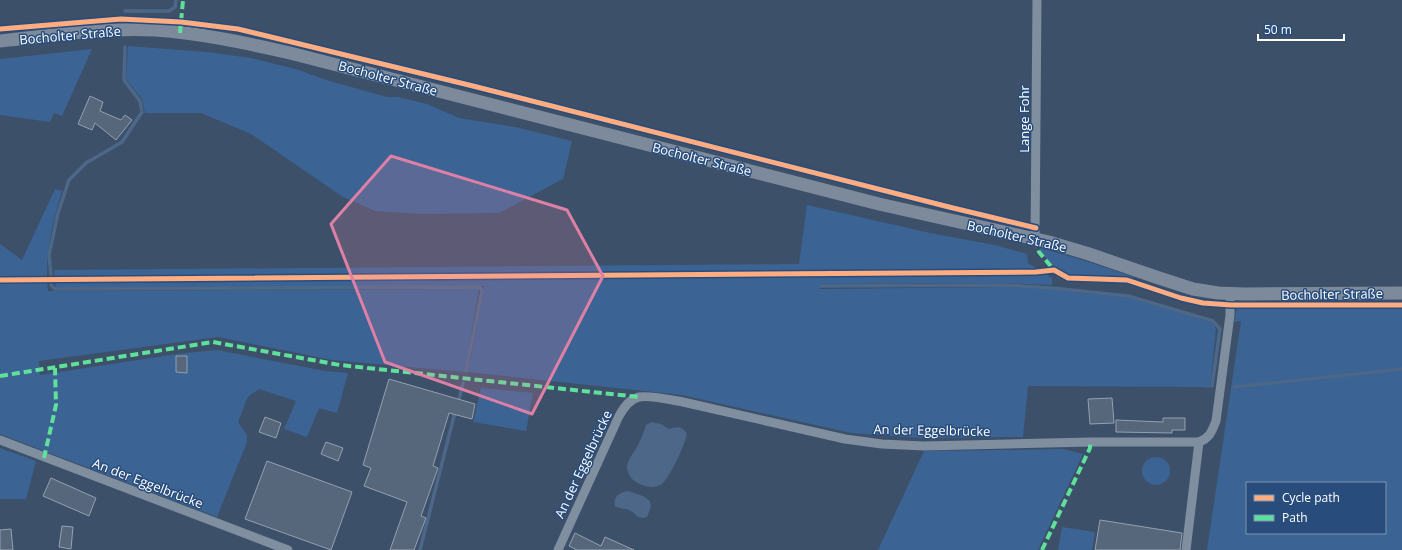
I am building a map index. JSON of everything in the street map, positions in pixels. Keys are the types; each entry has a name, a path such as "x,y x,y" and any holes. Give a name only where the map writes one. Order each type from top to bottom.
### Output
{"main road":[{"name":"Bocholter Straße","path":"0,41 86,33 155,30 244,42 297,54 893,208 1035,239 1089,254 1182,286 1230,294 1402,293"}],"street":[{"name":"Lange Fohr","path":"1035,239 1037,0"},
{"path":"1186,550 1200,442 1207,439 1212,432 1216,421 1230,315 1230,294"},
{"name":"An der Eggelbrücke","path":"558,550 619,416 627,404 639,397 683,402 845,439 882,444 924,446 1090,442 1200,442"},
{"name":"An der Eggelbrücke","path":"0,440 288,550"}],"highlighted area":[{"path":"391,156 567,210 603,276 532,414 385,362 331,224"}],"shaded area":[{"path":"128,46 207,52 251,58 299,70 326,80 387,97 398,97 427,104 459,118 515,127 572,141 563,179 499,213 421,214 375,211 343,197 251,134 201,113 145,113 142,99 126,79"},
{"path":"92,49 62,116 54,113 50,122 0,115 0,59"},
{"path":"55,189 62,191 55,216 48,253 48,291 479,289 465,372 332,360 218,337 39,361 40,375 177,354 217,350 325,371 348,373 337,413 319,408 307,437 284,429 296,401 259,389 249,396 238,422 247,435 247,442 217,517 0,434 0,244 22,260"},
{"path":"807,205 930,233 995,245 1027,254 1028,263 1052,278 1052,285 1004,283 820,284 820,289 1007,287 1052,289 1127,297 1213,323 1216,329 1210,388 1028,386 1023,437 923,438 851,433 682,395 467,372 484,286 56,288 54,270 799,264"},
{"path":"1040,248 1134,277 1133,279 1114,276 1069,276 1056,269 1045,257"},
{"path":"1402,307 1402,550 1207,550 1241,321 1234,322 1237,308"},
{"path":"481,388 533,393 526,431 473,422"},
{"path":"652,422 661,424 669,429 675,427 682,428 687,434 680,453 669,475 659,486 649,487 639,484 631,478 627,469 627,464 638,445 646,425"},
{"path":"0,448 36,461 26,499 0,499"},
{"path":"1063,449 1083,454 1038,550 878,550 924,451"},
{"path":"1156,457 1166,461 1170,471 1166,481 1156,485 1146,481 1142,471 1146,461"},
{"path":"628,491 643,496 650,501 651,507 647,517 641,518 629,510 615,506 617,496 622,492"},
{"path":"1062,527 1095,532 1092,550 1058,550"}],"building":[{"path":"90,96 103,102 100,111 121,120 125,115 132,120 116,140 95,123 92,130 78,124"},
{"path":"176,356 187,356 187,373 176,372"},
{"path":"389,379 475,404 472,419 449,413 433,466 438,468 421,516 426,518 414,550 390,550 407,502 364,486 371,468 363,465"},
{"path":"1112,398 1114,423 1090,424 1088,399"},
{"path":"265,417 281,423 276,438 259,432"},
{"path":"1163,418 1185,418 1185,430 1172,430 1172,433 1116,432 1116,420 1163,422"},
{"path":"326,442 343,448 338,461 321,454"},
{"path":"267,461 352,492 331,550 245,519"},
{"path":"51,478 96,498 89,516 43,496"},
{"path":"1100,520 1182,533 1180,550 1095,550"},
{"path":"62,526 73,527 71,549 59,547"},
{"path":"11,529 13,550 0,550 0,530"},
{"path":"575,533 601,546 605,537 634,550 577,550 569,546"}],"waterway":[{"path":"125,11 169,11 175,7 176,0"},
{"path":"51,275 49,255 58,213 69,180 86,163 122,142 142,112 140,101 124,80 125,47"},
{"path":"51,285 55,289 480,287 482,291 466,371"},
{"path":"821,286 1004,285 1052,288 1128,296 1213,321 1220,329 1212,386"},
{"path":"1234,387 1402,369"},
{"path":"458,404 463,383"},
{"path":"420,550 455,412"}],"marked path":[{"path":"180,33 183,0"},
{"path":"1035,239 1039,252 1054,270"},
{"path":"0,376 213,342 340,365 639,397"},
{"path":"44,458 56,405 55,368"},
{"path":"1042,550 1090,448 1090,442"}],"cycle path":[{"path":"0,29 121,19 181,22 238,29 473,86 1036,228"},
{"path":"0,280 1036,272 1054,270 1068,278 1127,280 1181,298 1203,303 1231,305 1402,305"}]}
